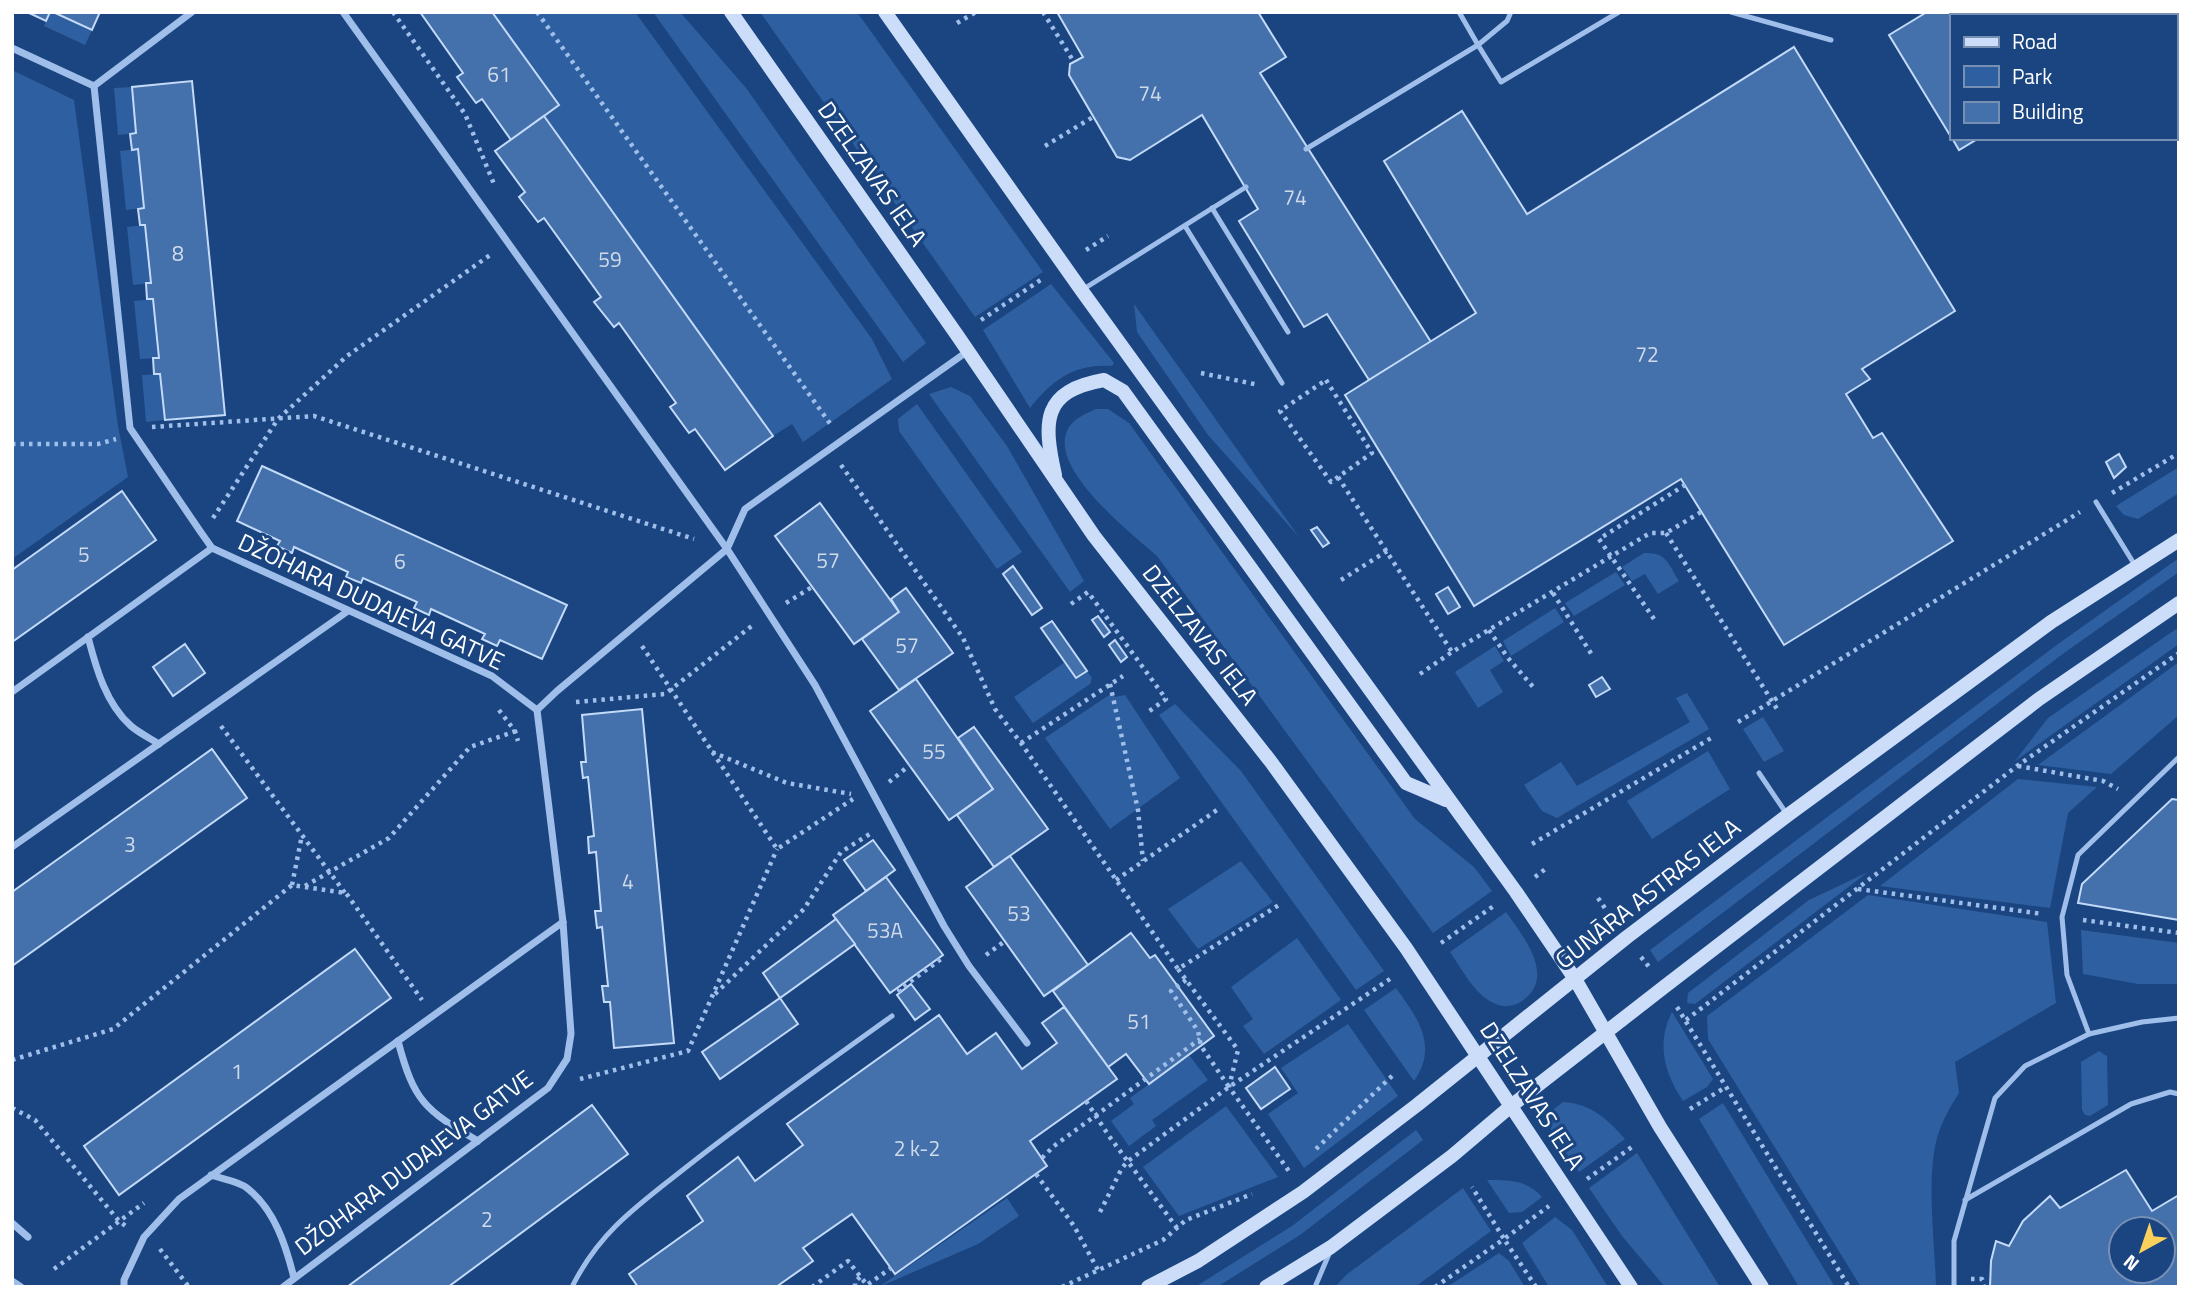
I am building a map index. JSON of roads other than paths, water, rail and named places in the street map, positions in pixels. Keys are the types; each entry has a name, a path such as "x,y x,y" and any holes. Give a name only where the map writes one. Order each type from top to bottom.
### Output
{"main road":[{"name":"DZELZAVAS IELA","path":"731,12 1094,536 1271,762 1406,948 1631,1287"},
{"path":"885,12 1082,291 1516,892 1575,979 1660,1127 1762,1287"},
{"path":"1058,485 1047,430 1053,407 1065,392 1081,384 1104,380 1123,391 1143,417 1406,783 1448,801"},
{"name":"GUNĀRA ASTRAS IELA","path":"1148,1287 1198,1261 1304,1192 1788,815 2051,622 2179,540"},
{"path":"1266,1287 1331,1247 1452,1156 1606,1032 2039,699 2179,603"}],"street":[{"path":"12,48 94,86 192,12"},
{"path":"343,12 727,549 815,685 957,947 1027,1043"},
{"name":"DŽOHARA DUDAJEVA GATVE","path":"94,86 130,428 212,548 492,676 537,710 563,922 572,1034 567,1059 548,1088 283,1287"},
{"path":"537,710 727,549 745,509 968,351"},
{"path":"12,692 212,548"},
{"path":"12,848 348,611"},
{"path":"88,637 97,672 111,699 130,725 159,744"},
{"path":"124,1287 124,1280 144,1237 179,1199 563,922"},
{"path":"398,1041 407,1076 421,1099 439,1118 478,1141"},
{"path":"211,1175 246,1186 268,1212 286,1243 295,1278"},
{"path":"12,1223 28,1237"},
{"path":"12,1281 21,1287"}],"lane":[{"path":"1459,12 1501,82 1619,12"},
{"path":"1307,149 1478,45 1507,20 1511,12"},
{"path":"1731,12 1831,40"},
{"path":"1082,291 1245,187"},
{"path":"1212,208 1287,332"},
{"path":"1185,226 1282,383"},
{"path":"2096,502 2136,567"},
{"path":"2089,1034 2067,975 2062,917 2078,855 2179,757"},
{"path":"1759,773 1788,815"},
{"path":"572,1287 595,1247 618,1222 724,1137 892,1016"},
{"path":"1954,1287 1954,1241 1995,1098 2025,1066 2089,1034 2142,1022 2179,1018"},
{"path":"1965,1200 2131,1104 2170,1092 2179,1094"},
{"path":"1315,1287 1331,1247"}]}
